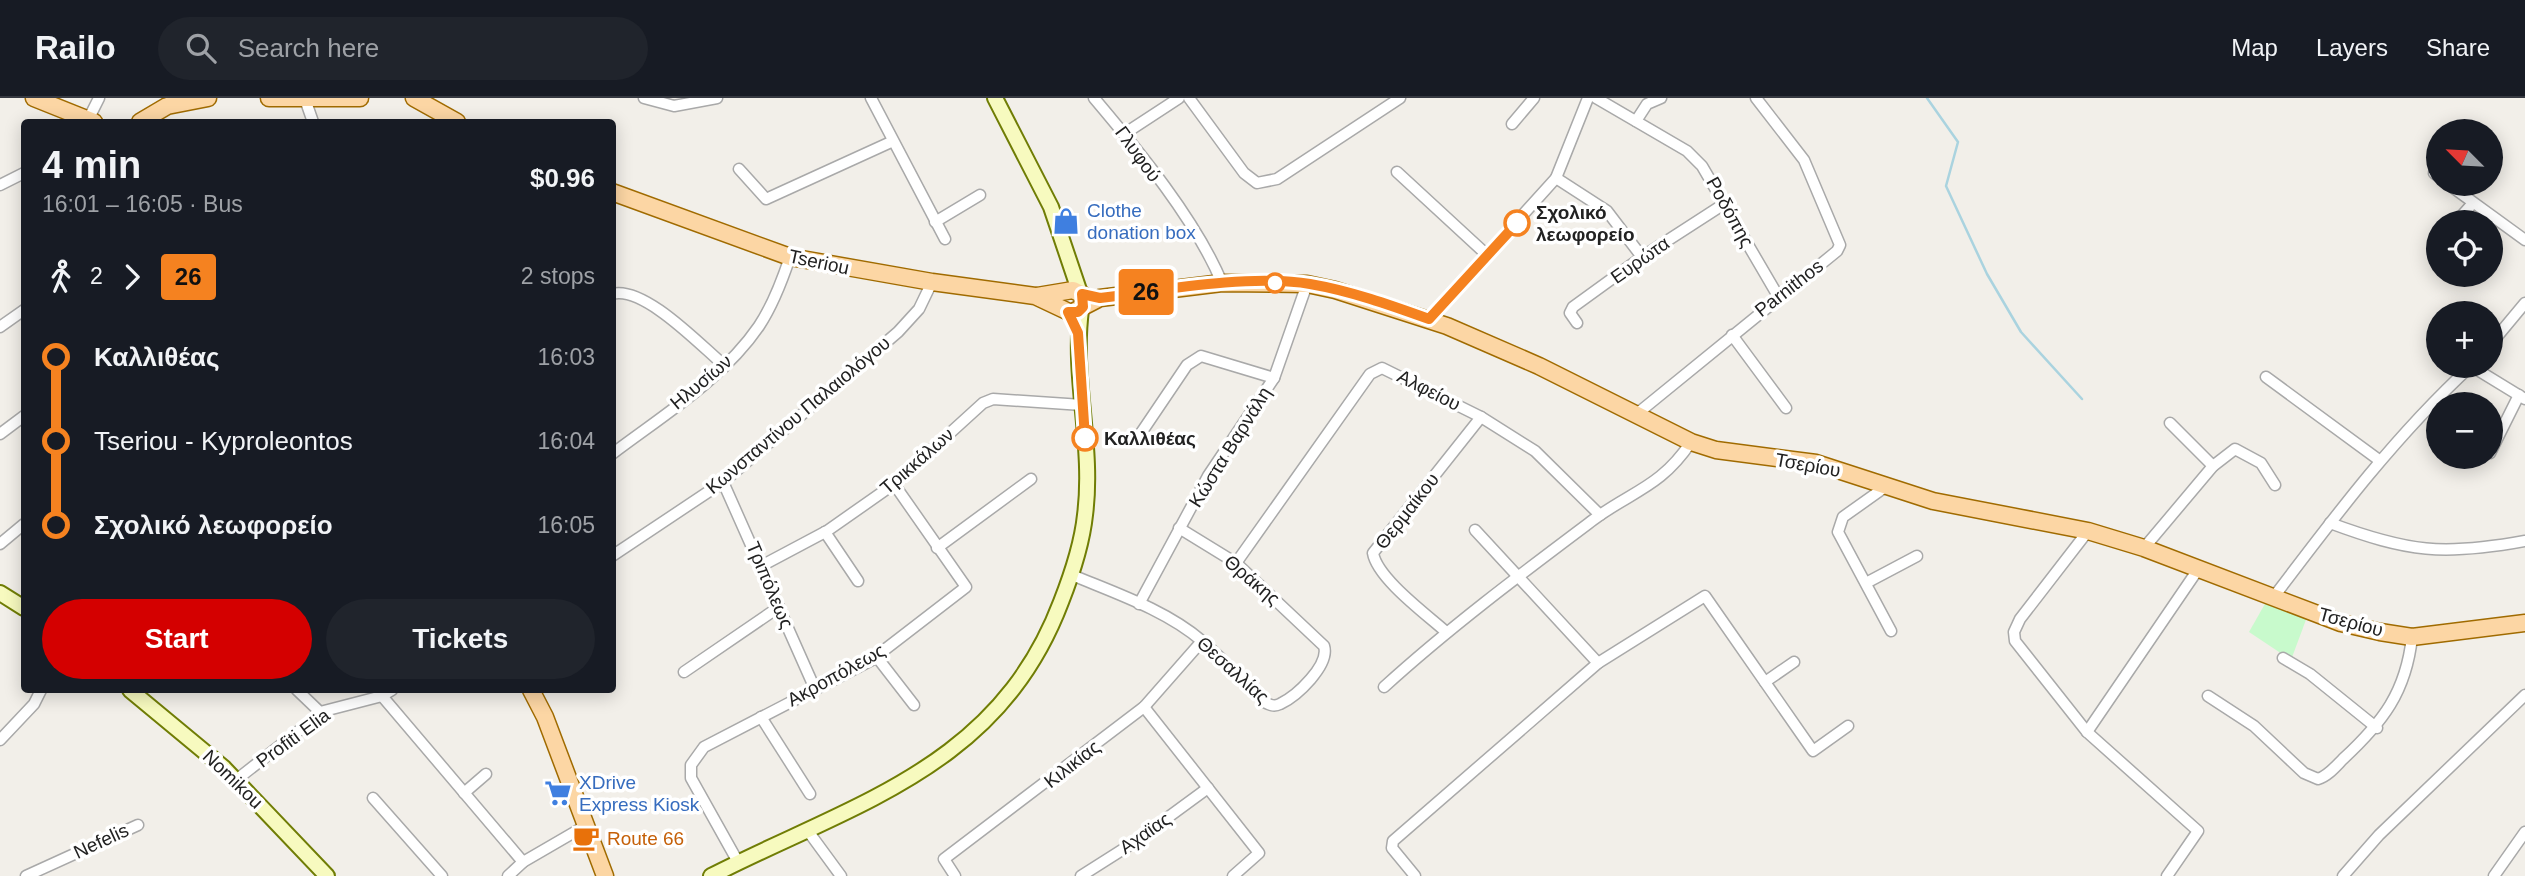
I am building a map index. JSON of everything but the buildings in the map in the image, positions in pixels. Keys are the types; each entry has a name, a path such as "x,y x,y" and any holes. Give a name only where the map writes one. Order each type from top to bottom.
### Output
{"main road":[{"path":"34,98 82,119"},
{"path":"145,119 167,106 208,98"},
{"path":"269,98 360,98"},
{"path":"414,98 452,119"},
{"name":"Tseriou","path":"616,193 790,257 932,282 1035,296 1074,300 1100,298"},
{"name":"Τσερίου","path":"1100,298 1222,283 1307,284 1371,299 1429,319 1539,366 1638,413 1691,442 1716,450 1816,463 1933,501 2088,531 2144,548 2341,623 2412,637 2525,623"},
{"path":"533,693 545,717 605,876"}],"street":[{"path":"90,119 99,98"},
{"path":"644,98 674,106 717,98"},
{"path":"871,98 891,142 945,239"},
{"path":"711,876 912,779 953,750 1000,706 1023,677 1052,626 1072,575 1085,517 1088,470 1072,272 1051,207 995,98"},
{"name":"Γλυφού","path":"1094,98 1124,134 1210,254 1222,283"},
{"path":"1124,134 1180,98"},
{"path":"1189,98 1244,173 1257,183 1277,179 1400,98"},
{"path":"1512,124 1534,98"},
{"path":"1429,319 1556,178 1588,98"},
{"name":"Ροδόπης","path":"1597,98 1687,151 1713,180 1724,204 1778,296"},
{"path":"1636,121 1647,104 1661,98"},
{"name":"Parnithos","path":"1638,413 1778,296 1837,251 1840,240 1804,160 1756,98"},
{"path":"306,99 312,119"},
{"path":"739,169 766,200 891,142"},
{"path":"1397,172 1487,255"},
{"path":"2,181 21,174"},
{"path":"1556,178 1607,211 1642,257"},
{"path":"935,222 980,195"},
{"path":"2465,196 2524,238"},
{"path":"2466,210 2473,202"},
{"name":"Ευρώτα","path":"1577,323 1570,313 1573,307 1642,257 1724,204"},
{"name":"Ηλυσίων","path":"616,451 725,366 759,327 778,292 790,257"},
{"name":"Κωνσταντίνου Παλαιολόγου","path":"616,553 723,481 898,332 919,309 932,282"},
{"name":"Κώστα Βαρνάλη","path":"1139,604 1208,476 1273,377 1307,284"},
{"path":"616,293 621,291 649,302 725,366"},
{"path":"2503,329 2525,303"},
{"path":"0,327 21,312"},
{"path":"1732,335 1786,408"},
{"path":"1137,439 1187,365 1201,356 1273,377"},
{"name":"Αλφείου","path":"1236,563 1375,370 1382,368 1481,417 1535,451 1600,514"},
{"path":"2266,377 2379,460"},
{"path":"2273,598 2379,460 2424,409 2458,378"},
{"path":"2491,378 2522,397 2503,431"},
{"name":"Τρικκάλων","path":"763,565 825,532 894,484 984,403 993,399 1082,405"},
{"name":"Θερμαίκου","path":"1446,631 1402,593 1377,564 1373,553 1481,417"},
{"path":"0,434 21,418"},
{"path":"2170,423 2213,466"},
{"path":"1384,687 1446,631 1600,514 1664,476 1691,442"},
{"path":"2144,548 2213,466 2235,449 2261,463 2275,485"},
{"path":"937,548 1031,479"},
{"name":"Τριπόλεως","path":"723,481 763,565 815,688"},
{"name":"Ακροπόλεως","path":"737,862 691,778 691,765 704,747 876,656 966,587 894,484"},
{"path":"1888,485 1843,517 1838,532 1891,631"},
{"path":"2330,523 2387,544 2433,551 2473,549 2525,541"},
{"path":"0,544 21,526"},
{"name":"Θράκης","path":"1179,528 1236,563 1319,641"},
{"path":"1475,530 1598,663"},
{"path":"2088,531 2020,620 2014,632 2015,641 2087,732 2198,831 2167,876"},
{"path":"825,532 858,580"},
{"path":"1867,583 1917,556"},
{"path":"2087,732 2199,568"},
{"name":"Θεσαλλίας","path":"1072,575 1139,604 1202,641 1264,702 1273,705 1282,703 1322,667 1326,651 1319,641"},
{"path":"0,593 21,606"},
{"path":"1415,876 1392,848 1393,841 1598,663 1705,596 1813,751 1848,726"},
{"path":"684,673 779,607"},
{"path":"2208,696 2254,726 2304,773 2318,779 2377,728 2388,710 2410,658 2412,637"},
{"name":"Κιλικίας","path":"955,876 944,859 1024,802 1144,707 1202,641"},
{"path":"876,656 915,705"},
{"path":"2283,658 2310,674 2377,728"},
{"path":"1765,682 1794,662"},
{"path":"0,740 34,704 40,693"},
{"name":"Nomikou","path":"134,693 236,780 327,876"},
{"path":"299,693 320,713"},
{"name":"Profiti Elia","path":"236,780 320,713 386,693"},
{"path":"2343,876 2379,835 2525,695"},
{"path":"382,696 523,862"},
{"path":"1144,707 1259,853 1233,876"},
{"path":"761,717 810,794"},
{"path":"464,793 486,774"},
{"name":"Αχαϊας","path":"1081,876 1133,843 1208,788"},
{"path":"373,798 442,876"},
{"name":"Nefelis","path":"26,876 138,825"},
{"path":"508,876 523,862 585,826"},
{"path":"808,831 841,876"},
{"path":"2494,876 2525,832"}],"green space":[{"path":"2266,602 2307,617 2291,660 2249,632"}],"waterway":[{"path":"1927,98 1958,142 1946,186 1987,274 2021,332 2082,399"}],"bus line":[{"name":"26","path":"1085,438 1078,333 1068,312 1078,312 1083,307 1082,294 1100,298 1222,283 1307,284 1371,299 1429,319 1517,223"}],"place":[{"name":"Clothe donation box","path":"1066,221"},
{"name":"Σχολικό λεωφορείο","path":"1517,223"},
{"name":"Καλλιθέας","path":"1085,438"},
{"name":"XDrive Express Kiosk","path":"558,793"},
{"name":"Route 66","path":"586,838"}]}
